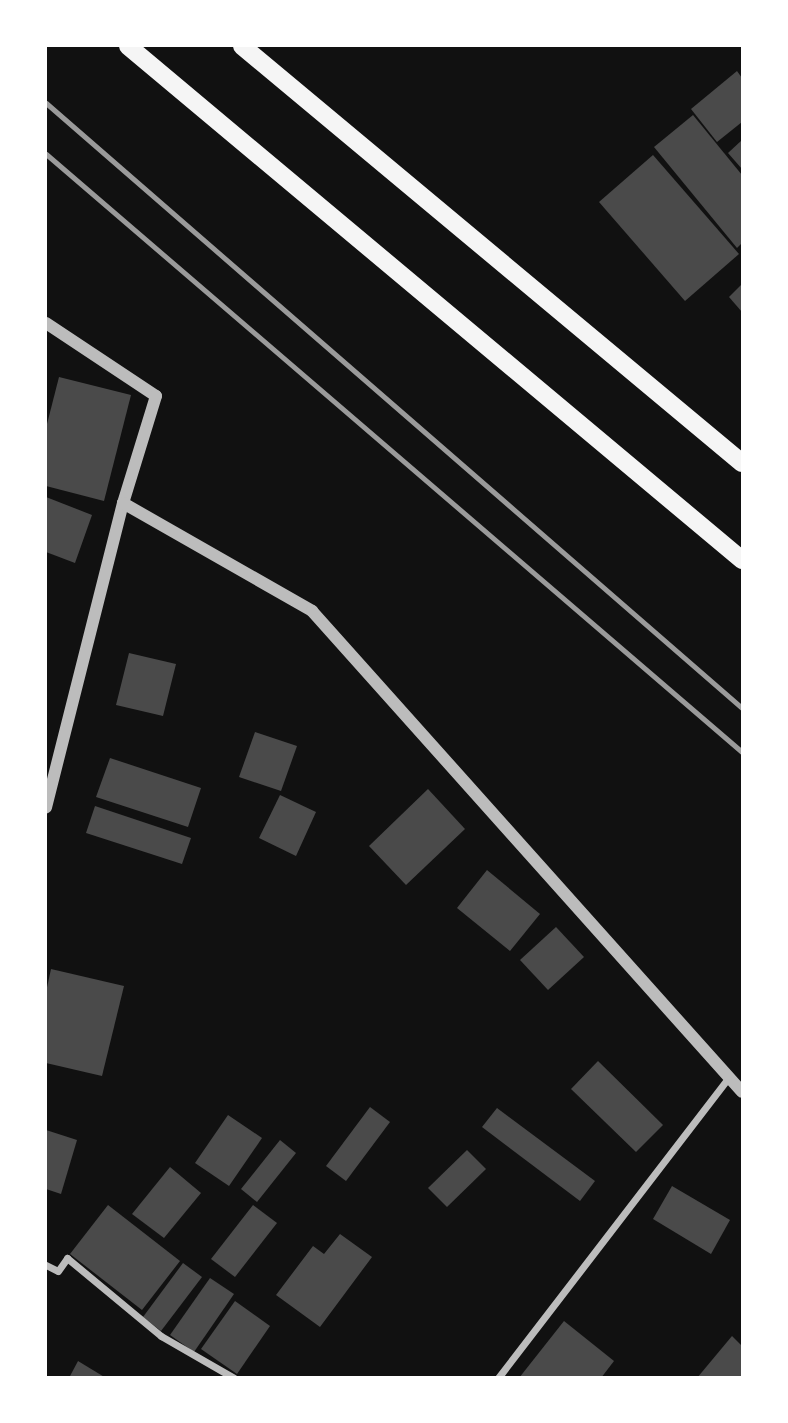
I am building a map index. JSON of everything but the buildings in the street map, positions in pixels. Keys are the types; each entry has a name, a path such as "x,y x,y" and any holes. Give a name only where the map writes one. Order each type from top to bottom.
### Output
{"main road":[{"path":"128,46 743,560"},
{"path":"242,46 743,463"}],"street":[{"path":"46,323 156,396 123,503 46,807"},
{"path":"123,503 312,611 743,1092"},
{"path":"498,1377 729,1077"},
{"path":"46,1265 58,1271 67,1258 161,1336 234,1377"}],"railway":[{"path":"46,103 742,708"},
{"path":"46,154 742,752"}]}
